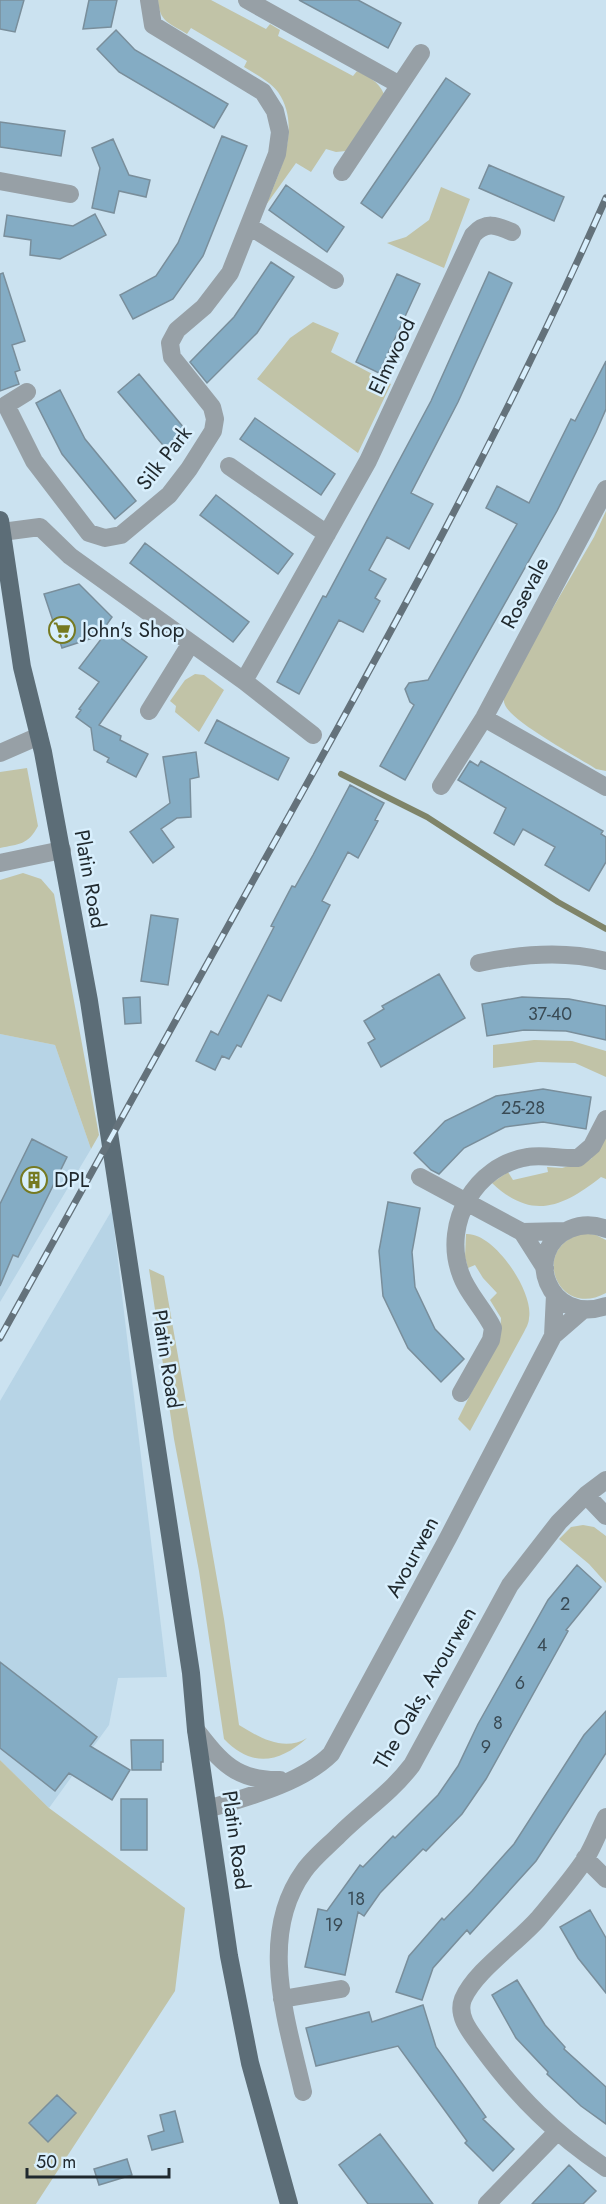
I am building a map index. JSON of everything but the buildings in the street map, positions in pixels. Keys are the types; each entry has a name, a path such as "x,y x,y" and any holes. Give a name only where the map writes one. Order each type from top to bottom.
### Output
{"main road":[{"name":"Platin Road","path":"1,526 22,667 39,736 62,850 108,1118 191,1673 196,1730 230,1956 244,2034 258,2093 289,2204"}],"street":[{"name":"Silk Park","path":"27,392 6,405 34,461 89,533 105,538 121,535 169,495 189,470 213,431 215,419 212,407 172,357 170,343 177,330 204,307 230,273 278,154 280,132 275,111 263,92 153,25 149,0"},
{"path":"247,0 400,85"},
{"path":"342,172 421,53"},
{"path":"0,181 70,194"},
{"name":"Elmwood","path":"244,681 368,461 473,235 479,228 487,225 496,225 512,232"},
{"path":"249,226 335,280"},
{"path":"229,466 327,534"},
{"name":"Rosevale","path":"441,786 484,718 606,489"},
{"path":"1,526 40,527 70,556 244,681 313,735"},
{"path":"149,711 191,643"},
{"path":"484,718 606,787"},
{"path":"0,753 39,736"},
{"path":"0,863 62,850"},
{"path":"479,963 512,956 537,954 591,957 606,961"},
{"path":"461,1393 491,1340 493,1328 460,1275 455,1254 455,1229 466,1202 481,1179 506,1164 528,1156 578,1158 592,1146 606,1119"},
{"path":"420,1177 522,1232 565,1231"},
{"path":"545,1268 550,1247 565,1231 576,1226 588,1225 606,1229"},
{"name":"Avourwen","path":"522,1232 545,1268 549,1287 555,1295 553,1336"},
{"path":"555,1295 562,1302 583,1310 595,1310 606,1306"},
{"name":"Avourwen","path":"208,1809 290,1780 322,1764 331,1754 339,1743 553,1336 583,1310"},
{"name":"The Oaks, Avourwen","path":"303,2092 282,1999 278,1947 286,1902 304,1870 356,1818 397,1785 412,1765 510,1584 559,1522 586,1495 606,1480"},
{"path":"586,1495 606,1516"},
{"name":"Avourwen","path":"196,1730 214,1754 232,1770 257,1779 290,1780"},
{"path":"606,1817 585,1858 538,1919 471,1984 462,2001 461,2016 503,2077 528,2105 556,2132 606,2168"},
{"path":"585,1858 606,1879"},
{"path":"282,1999 341,1989"},
{"path":"487,2204 556,2132"}],"shaded area":[{"path":"0,1034 55,1045 91,1149 0,1302"},
{"path":"112,1210 167,1677 118,1678 109,1725 49,1808 0,1760 0,1401"}],"green space":[{"path":"158,0 211,0 266,29 270,24 280,30 278,36 353,76 357,71 369,77 384,94 346,151 336,152 326,149 311,172 296,163 266,205 282,164 288,134 285,106 278,92 244,67 247,61 191,28 187,34 163,18"},
{"path":"441,187 470,199 444,268 387,243 406,237 429,220"},
{"path":"313,322 339,333 331,352 391,384 358,453 257,379 290,338"},
{"path":"606,511 606,771 596,769 532,730 510,712 504,700 507,687 594,537"},
{"path":"195,674 204,675 224,690 199,732 175,712 176,706 170,701 185,680"},
{"path":"27,768 38,826 27,840 0,848 0,772"},
{"path":"23,873 41,879 54,894 99,1135 91,1149 55,1045 0,1034 0,880"},
{"path":"534,1040 572,1041 606,1051 606,1077 575,1063 538,1062 493,1068 493,1045"},
{"path":"606,1134 606,1179 601,1177 574,1196 547,1206 534,1206 507,1195 492,1183 508,1172 513,1180 548,1172 547,1167 562,1168 591,1159"},
{"path":"585,1233 606,1240 606,1293 589,1299 574,1297 563,1289 556,1278 554,1264 557,1251 568,1240"},
{"path":"466,1234 477,1236 500,1253 519,1279 529,1307 529,1320 526,1327 470,1431 458,1419 500,1335 501,1318 490,1300 497,1293 475,1265 468,1268 465,1257"},
{"path":"149,1269 164,1276 224,1619 239,1725 272,1742 290,1744 307,1738 286,1753 276,1757 265,1759 245,1755 224,1739 199,1571 174,1439"},
{"path":"583,1525 594,1527 606,1536 606,1583 589,1564 559,1539 571,1527"},
{"path":"0,1760 49,1808 185,1908 175,1991 36,2204 0,2204"}],"waterway":[{"path":"341,774 427,817 558,902 606,929"}],"railway":[{"path":"0,1338 443,533 568,283 606,198"}],"place":[{"name":"John's Shop","path":"62,630"},
{"name":"DPL","path":"34,1180"}]}
